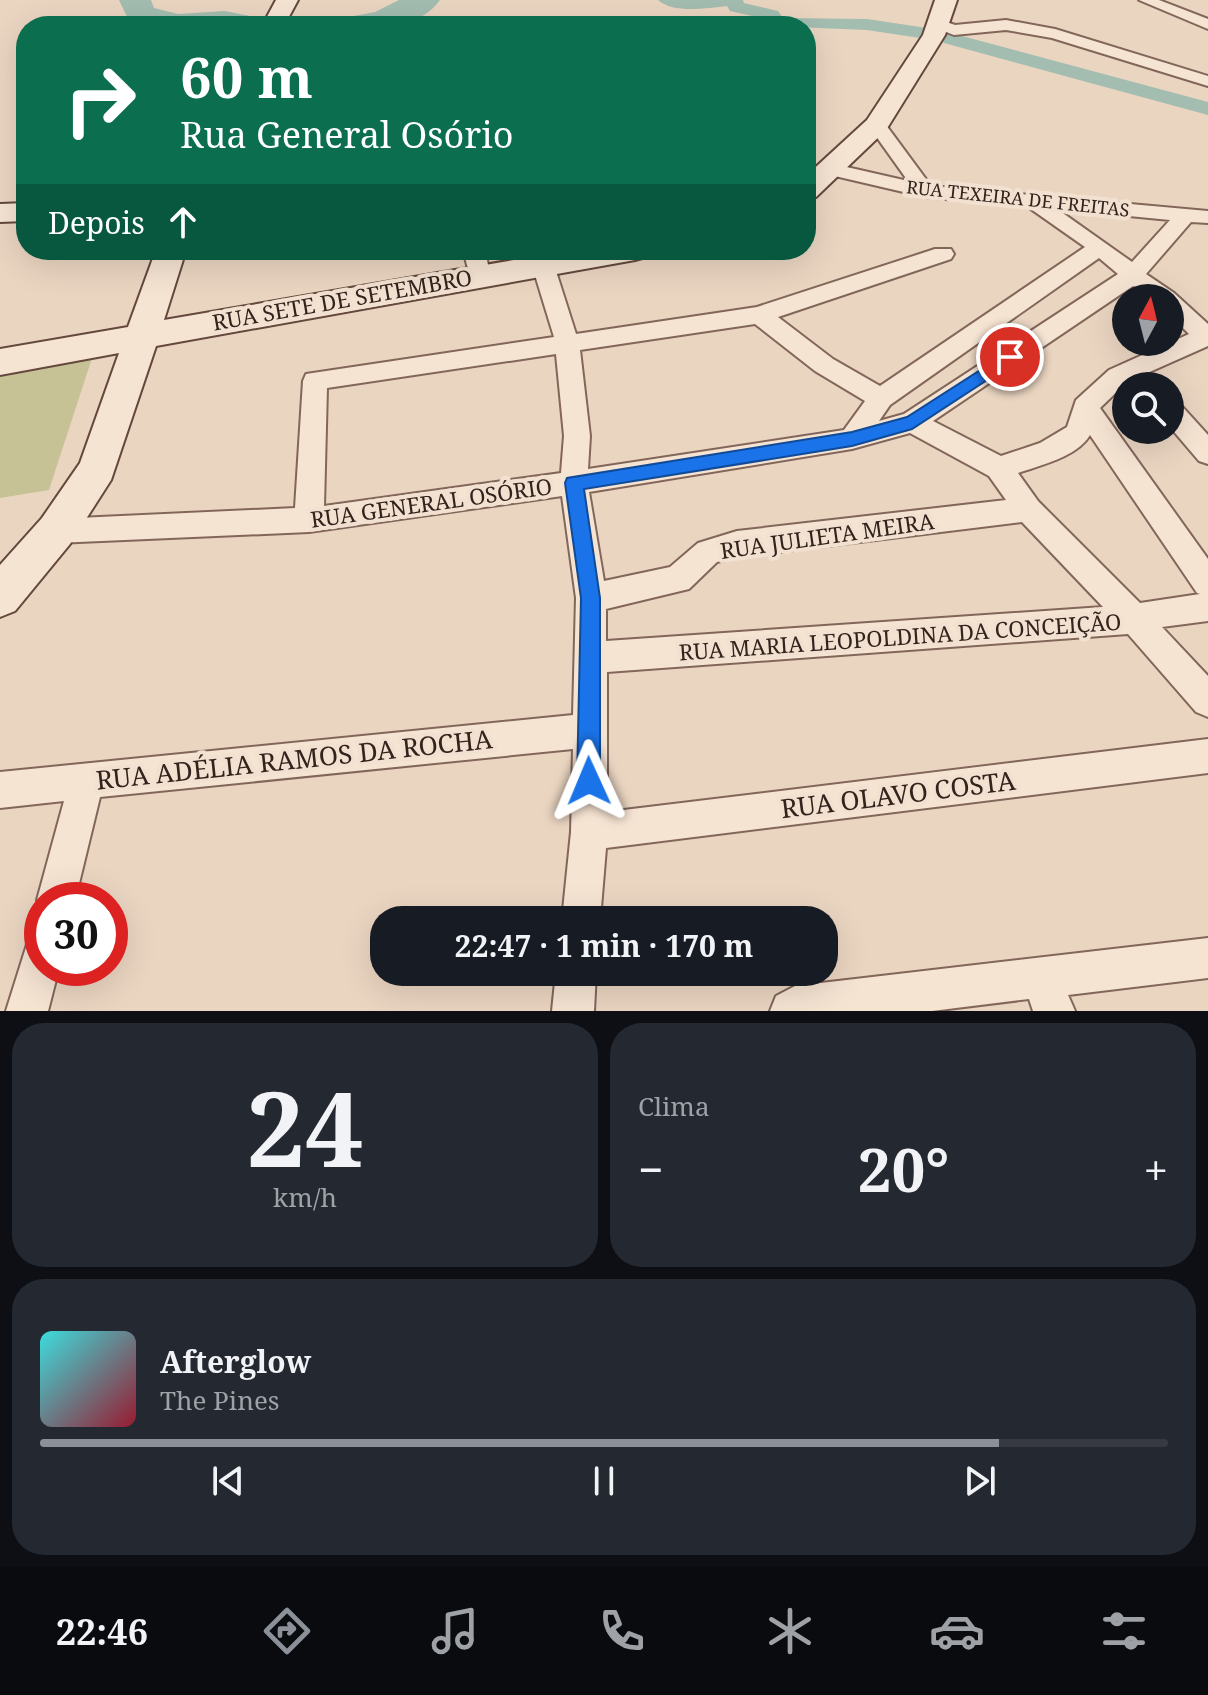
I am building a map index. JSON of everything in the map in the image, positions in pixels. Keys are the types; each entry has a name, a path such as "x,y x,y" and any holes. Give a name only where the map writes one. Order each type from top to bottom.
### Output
{"street":[{"path":"816,181 877,125 936,30 946,0"},
{"path":"1146,0 1208,24"},
{"path":"936,30 1006,25 1055,34 1208,81"},
{"path":"877,125 925,191"},
{"name":"RUA TEXEIRA DE FREITAS","path":"829,169 925,191 1208,217"},
{"path":"1033,203 1100,247 1146,284"},
{"name":"RUA GENERAL OSÓRIO","path":"56,531 309,520 574,483 852,439 912,422 1133,275 1186,215"},
{"path":"852,439 881,398 1100,247"},
{"path":"309,520 315,381 567,341 759,315 943,254"},
{"path":"0,597 56,531 97,469 168,260"},
{"name":"RUA SETE DE SETEMBRO","path":"0,362 476,262 543,265 574,260"},
{"path":"543,265 567,341 577,436 574,483 591,598 589,832 582,906"},
{"path":"759,315 824,365 881,398"},
{"path":"1149,372 1207,337 1184,315"},
{"path":"999,468 1049,451 1078,433 1085,407 1112,382"},
{"path":"1085,407 1208,583"},
{"path":"912,422 999,468 1028,509 1208,700"},
{"path":"1184,426 1208,453"},
{"name":"RUA JULIETA MEIRA","path":"591,598 678,579 708,552 737,544 1028,509"},
{"name":"RUA MARIA LEOPOLDINA DA CONCEIÇÃO","path":"591,658 1133,619 1208,607"},
{"name":"RUA ADÉLIA RAMOS DA ROCHA","path":"0,790 588,730"},
{"name":"RUA OLAVO COSTA","path":"589,832 1208,756"},
{"path":"61,882 87,780"},
{"path":"791,1011 795,1007 1047,994 1208,958"},
{"path":"27,1011 34,986"},
{"path":"573,1011 575,986"}],"shaded area":[{"path":"92,358 49,490 0,498 0,377"}],"waterway":[{"path":"135,0 141,14 148,16"},
{"path":"392,16 424,0"},
{"path":"667,0 697,4 734,0 736,7 772,16"},
{"path":"816,24 867,25 920,32"},
{"path":"951,39 1208,109"}],"route":[{"path":"589,781 591,598 574,483 852,439 912,422 1010,357"}]}
